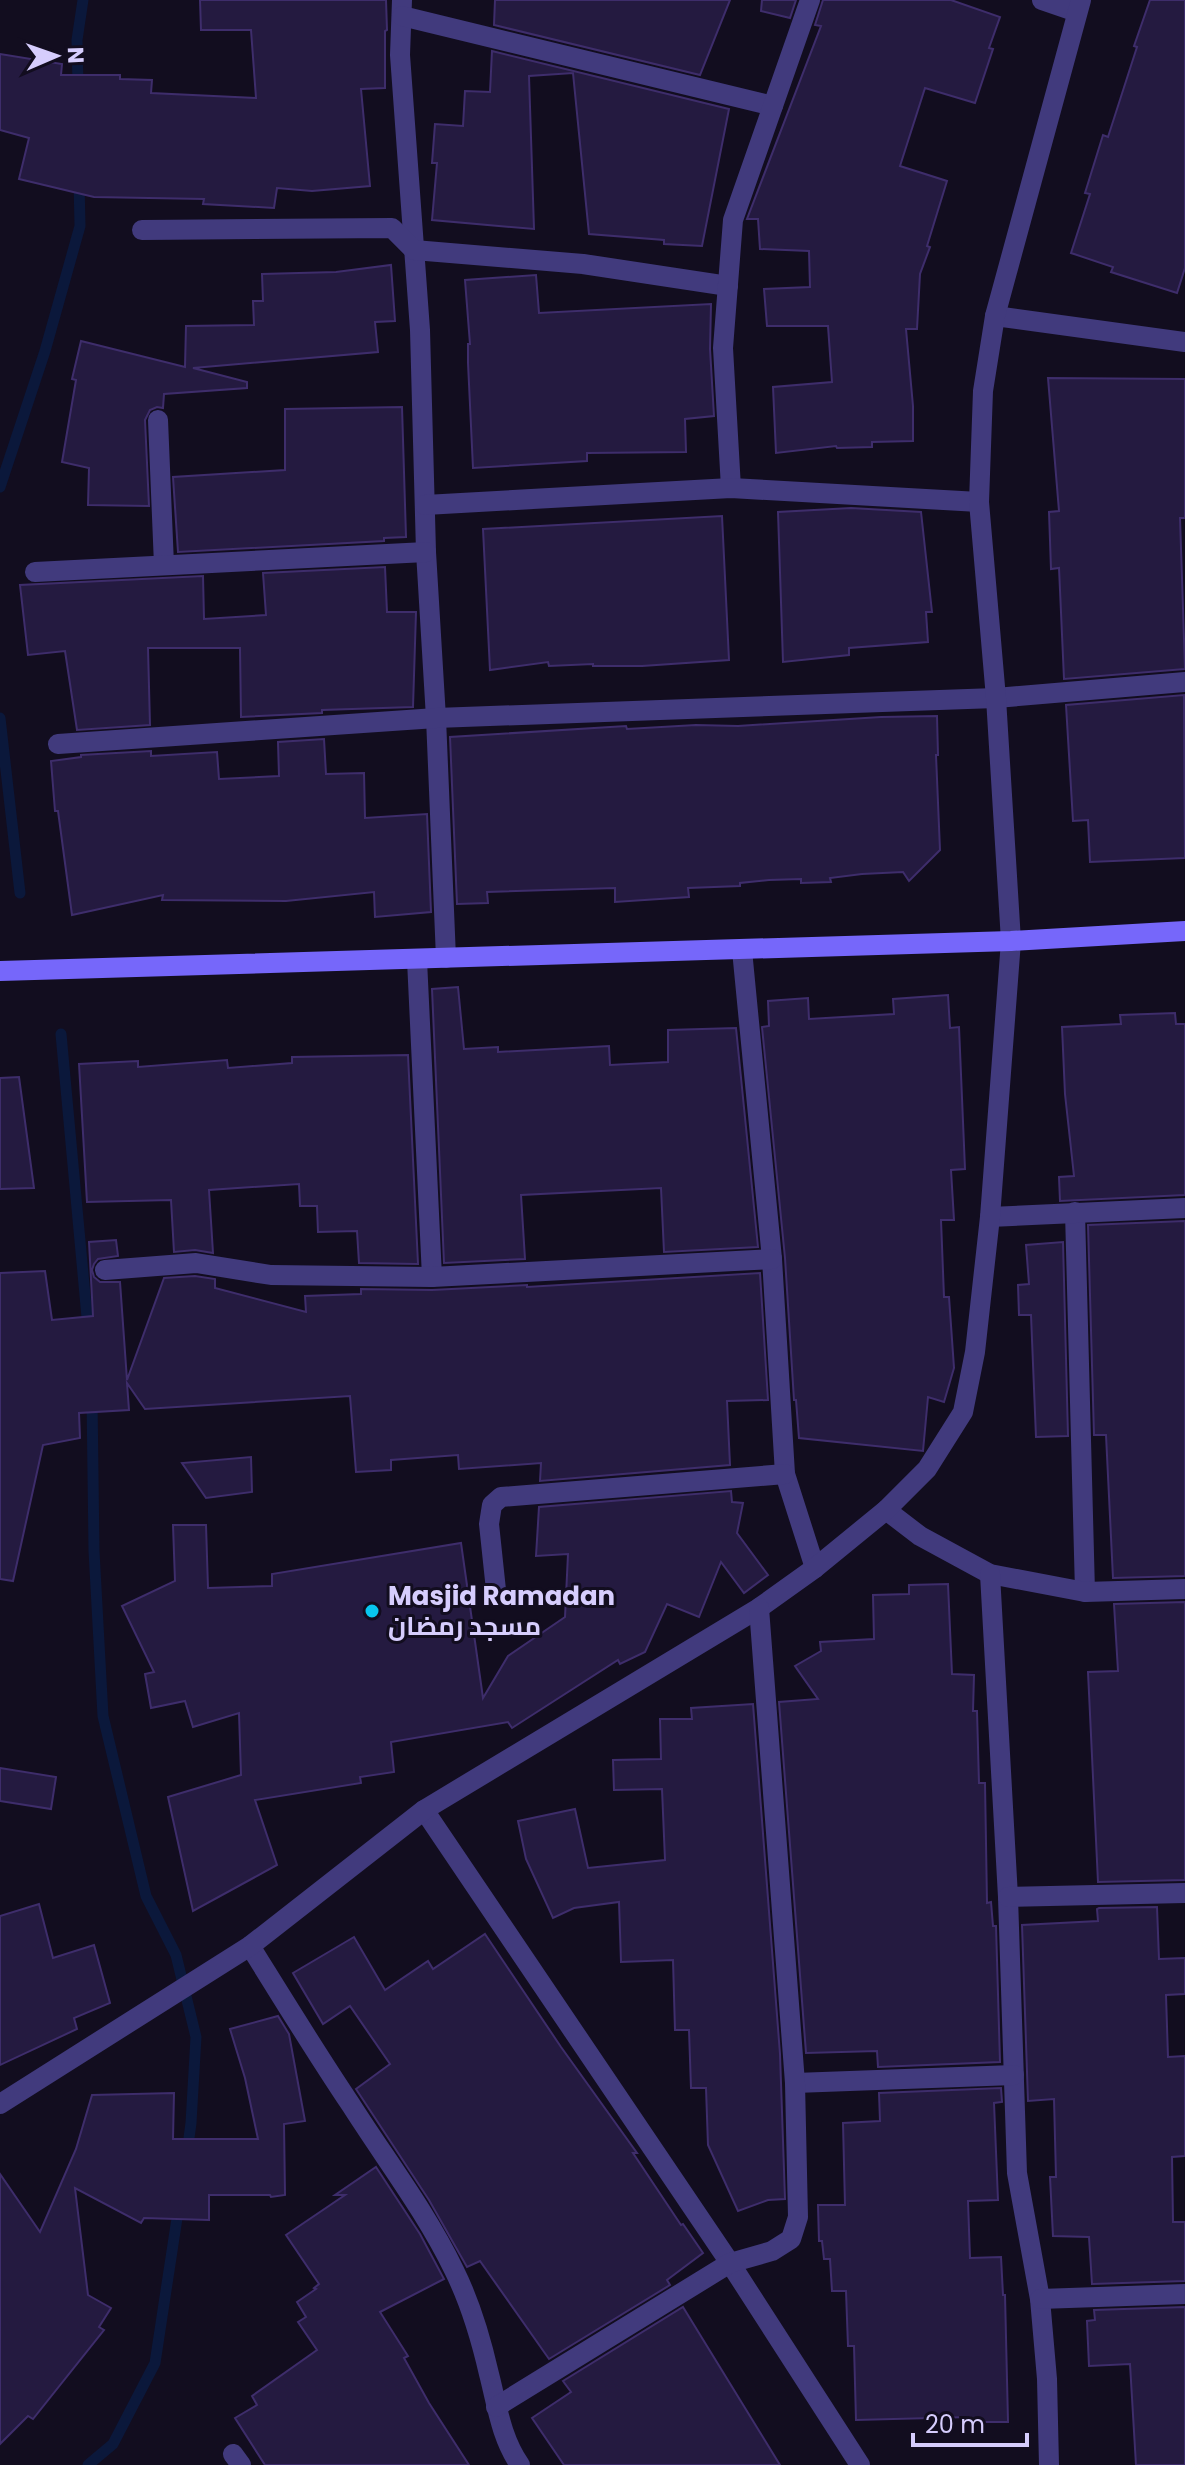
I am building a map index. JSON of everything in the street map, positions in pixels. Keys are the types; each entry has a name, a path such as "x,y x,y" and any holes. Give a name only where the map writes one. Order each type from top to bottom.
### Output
{"main road":[{"path":"0,971 1011,941 1185,931"}],"street":[{"path":"731,488 723,348 733,220 810,0"},
{"path":"0,2104 250,1946 424,1810 759,1608 815,1568 886,1510 927,1469 963,1412 975,1352 990,1217 1011,941 996,698 979,502 983,391 995,316 1079,6 1042,0"},
{"path":"446,958 426,552 420,330 400,55 402,8 773,106"},
{"path":"142,230 392,228 414,250 583,264 728,286"},
{"path":"995,316 1185,342"},
{"path":"158,420 164,565"},
{"path":"425,505 731,488 979,502"},
{"path":"35,572 426,552"},
{"path":"58,744 436,718 996,698 1185,682"},
{"path":"742,950 772,1259 785,1474 815,1568"},
{"path":"417,960 432,1277"},
{"path":"990,1217 1185,1208"},
{"path":"1075,1212 1085,1592"},
{"path":"105,1270 196,1263 271,1275 432,1277 772,1259"},
{"path":"496,1590 489,1524 492,1505 501,1497 785,1474"},
{"path":"886,1510 920,1536 990,1574 1085,1592 1185,1589"},
{"path":"990,1574 1008,1897 1017,2173 1040,2299 1047,2379 1049,2465"},
{"path":"496,2407 730,2263 772,2251 791,2239 798,2217 795,2083 759,1608"},
{"path":"424,1810 730,2263 860,2465"},
{"path":"1008,1897 1185,1893"},
{"path":"250,1946 350,2105 434,2230 472,2315 496,2407 520,2465"},
{"path":"795,2083 1014,2075"},
{"path":"1040,2299 1185,2294"}],"building":[{"path":"200,0 386,0 385,88 361,89 370,186 312,191 277,188 274,208 203,204 204,199 94,197 19,179 29,138 0,130 0,54 62,64 61,75 120,75 120,79 152,80 151,93 256,98 251,30 201,30"},
{"path":"495,0 730,0 700,75 494,25"},
{"path":"762,0 796,0 790,18 761,11"},
{"path":"823,0 951,0 1000,17 975,103 925,88 900,166 947,181 920,274 917,329 906,329 913,441 872,442 872,447 836,446 776,453 773,387 832,382 828,326 767,326 764,289 810,287 809,251 760,249 758,219 747,219 821,26 815,25"},
{"path":"1150,0 1185,0 1185,268 1177,293 1111,272 1113,267 1071,253 1090,194 1085,193 1103,135 1108,137"},
{"path":"492,51 729,109 702,246 589,234 573,73 529,76 534,229 432,220 437,163 432,163 435,124 463,126 465,91 490,92"},
{"path":"391,265 395,321 375,322 378,352 193,368 247,382 247,388 164,394 163,408 150,410 145,420 149,506 88,505 89,468 62,462 76,380 72,379 81,341 185,367 186,326 254,325 253,301 263,301 262,274 336,272"},
{"path":"536,275 539,313 711,304 714,416 685,419 686,452 587,453 587,461 473,468 465,280"},
{"path":"1048,378 1185,379 1185,518 1180,518 1185,669 1064,679 1059,568 1051,569 1049,512 1059,511"},
{"path":"402,407 406,537 384,538 384,541 178,552 173,477 285,470 285,409"},
{"path":"851,508 921,512 932,612 926,612 928,642 849,648 849,655 783,662 778,512"},
{"path":"722,516 729,660 642,666 549,666 548,662 490,670 483,529"},
{"path":"385,567 387,612 416,612 413,707 241,717 240,648 148,648 150,725 77,730 65,651 28,655 20,585 203,576 204,619 266,615 263,573"},
{"path":"1184,695 1185,858 1090,862 1088,820 1073,821 1066,705"},
{"path":"937,716 940,850 909,881 903,872 830,878 831,882 769,880 740,883 740,886 688,888 689,897 615,902 615,888 487,892 488,903 457,904 450,737 626,726 627,729 738,726"},
{"path":"324,739 326,774 364,773 365,818 427,814 431,912 375,917 374,892 286,901 162,900 163,895 72,915 58,811 55,811 51,761 81,755 151,751 151,756 217,752 219,779 279,776 278,742"},
{"path":"458,987 464,1049 498,1047 498,1052 609,1046 610,1065 668,1062 668,1030 736,1028 758,1247 664,1252 661,1188 521,1195 525,1259 444,1263 432,989"},
{"path":"948,995 950,1028 959,1027 965,1169 951,1170 954,1220 941,1220 944,1297 949,1297 954,1368 944,1402 928,1397 923,1451 799,1438 762,1027 769,1026 768,1001 808,998 809,1019 894,1014 893,999"},
{"path":"1175,1013 1176,1024 1185,1024 1185,1195 1060,1201 1059,1177 1074,1176 1062,1027 1121,1024 1120,1015"},
{"path":"408,1055 418,1264 359,1263 357,1231 318,1232 317,1206 300,1206 299,1184 209,1190 213,1253 195,1250 174,1252 171,1200 87,1202 79,1064 138,1061 138,1067 227,1060 228,1068 292,1063 292,1057"},
{"path":"19,1077 34,1188 0,1189 0,1078"},
{"path":"1185,1221 1185,1576 1113,1578 1106,1435 1094,1435 1088,1225"},
{"path":"116,1240 118,1256 98,1259 92,1270 100,1282 120,1282 127,1380 164,1278 195,1276 215,1279 215,1288 306,1312 305,1296 361,1294 361,1289 527,1287 760,1273 768,1400 727,1401 730,1465 540,1481 541,1463 459,1469 458,1455 391,1460 391,1470 356,1472 350,1396 145,1409 127,1383 129,1410 79,1413 80,1438 43,1445 13,1581 0,1579 0,1273 45,1271 52,1320 93,1316 89,1242"},
{"path":"1063,1242 1068,1436 1036,1437 1031,1315 1019,1315 1018,1285 1029,1284 1026,1245"},
{"path":"251,1457 252,1492 206,1498 182,1463"},
{"path":"731,1491 732,1502 743,1503 737,1533 768,1575 744,1593 721,1562 699,1617 667,1604 645,1652 620,1664 618,1660 512,1728 508,1722 391,1742 394,1772 360,1777 361,1783 255,1800 277,1865 193,1911 168,1797 241,1775 239,1713 193,1727 185,1701 151,1708 145,1674 154,1672 122,1606 175,1581 173,1525 206,1525 208,1588 272,1586 272,1574 461,1543 483,1698 508,1656 565,1617 568,1554 536,1556 539,1507"},
{"path":"948,1584 952,1674 974,1675 973,1711 977,1711 979,1783 985,1783 987,1903 991,1902 993,1926 996,1926 1000,2062 878,2067 877,2051 806,2053 779,1702 818,1699 795,1666 821,1651 820,1642 874,1639 873,1595 909,1594 909,1585"},
{"path":"1185,1602 1185,1880 1098,1882 1088,1672 1118,1671 1114,1604"},
{"path":"753,1704 780,2054 785,2199 768,2200 738,2211 708,2145 706,2088 691,2088 689,2030 675,2030 673,1960 621,1962 619,1902 574,1908 553,1918 526,1859 518,1821 575,1809 588,1868 665,1860 662,1789 614,1790 613,1760 661,1759 660,1719 692,1719 691,1708"},
{"path":"0,1768 56,1777 51,1809 0,1801"},
{"path":"39,1904 53,1958 94,1945 110,2003 74,2018 77,2029 0,2065 0,1916"},
{"path":"1157,1907 1159,1959 1185,1958 1185,1994 1166,1995 1168,2057 1185,2056 1185,2156 1172,2157 1173,2222 1185,2222 1185,2281 1092,2284 1089,2237 1053,2236 1050,2177 1056,2177 1054,2099 1028,2101 1022,1925 1098,1921 1099,1908"},
{"path":"485,1934 703,2253 667,2280 670,2285 549,2359 480,2261 467,2267 429,2200 356,2089 390,2064 350,2006 323,2024 293,1973 354,1937 385,1990 428,1961 433,1969"},
{"path":"278,2016 289,2034 305,2121 284,2124 285,2195 209,2195 209,2220 144,2218 141,2223 75,2188 88,2295 111,2308 99,2327 104,2330 33,2419 28,2416 0,2444 0,2174 40,2232 76,2149 92,2095 174,2093 173,2139 258,2139 245,2078 230,2029"},
{"path":"1001,2088 1002,2102 994,2103 998,2200 968,2201 970,2258 1001,2257 1008,2422 970,2422 970,2417 856,2420 854,2346 848,2346 846,2291 832,2291 830,2259 824,2259 822,2241 819,2241 818,2205 845,2205 843,2123 880,2121 879,2093"},
{"path":"376,2167 420,2234 444,2279 380,2312 408,2356 404,2358 429,2403 469,2465 265,2465 235,2418 257,2405 252,2396 317,2350 298,2322 306,2317 297,2302 319,2284 286,2235 345,2195 335,2195"},
{"path":"683,2307 780,2465 564,2465 532,2418 571,2392 563,2381"},
{"path":"1185,2307 1185,2465 1136,2465 1130,2364 1089,2366 1087,2321 1095,2320 1094,2310"}],"waterway":[{"path":"78,87 77,40 83,0"},
{"path":"0,487 45,351 80,226 79,180"},
{"path":"0,718 20,893"},
{"path":"61,1034 88,1328"},
{"path":"92,1397 94,1551 103,1716 146,1896 176,1955 196,2037 187,2153"},
{"path":"88,2465 113,2444 155,2363 179,2205"}],"place":[{"name":"Masjid Ramadan مسجد رمضان","path":"372,1611"}]}
